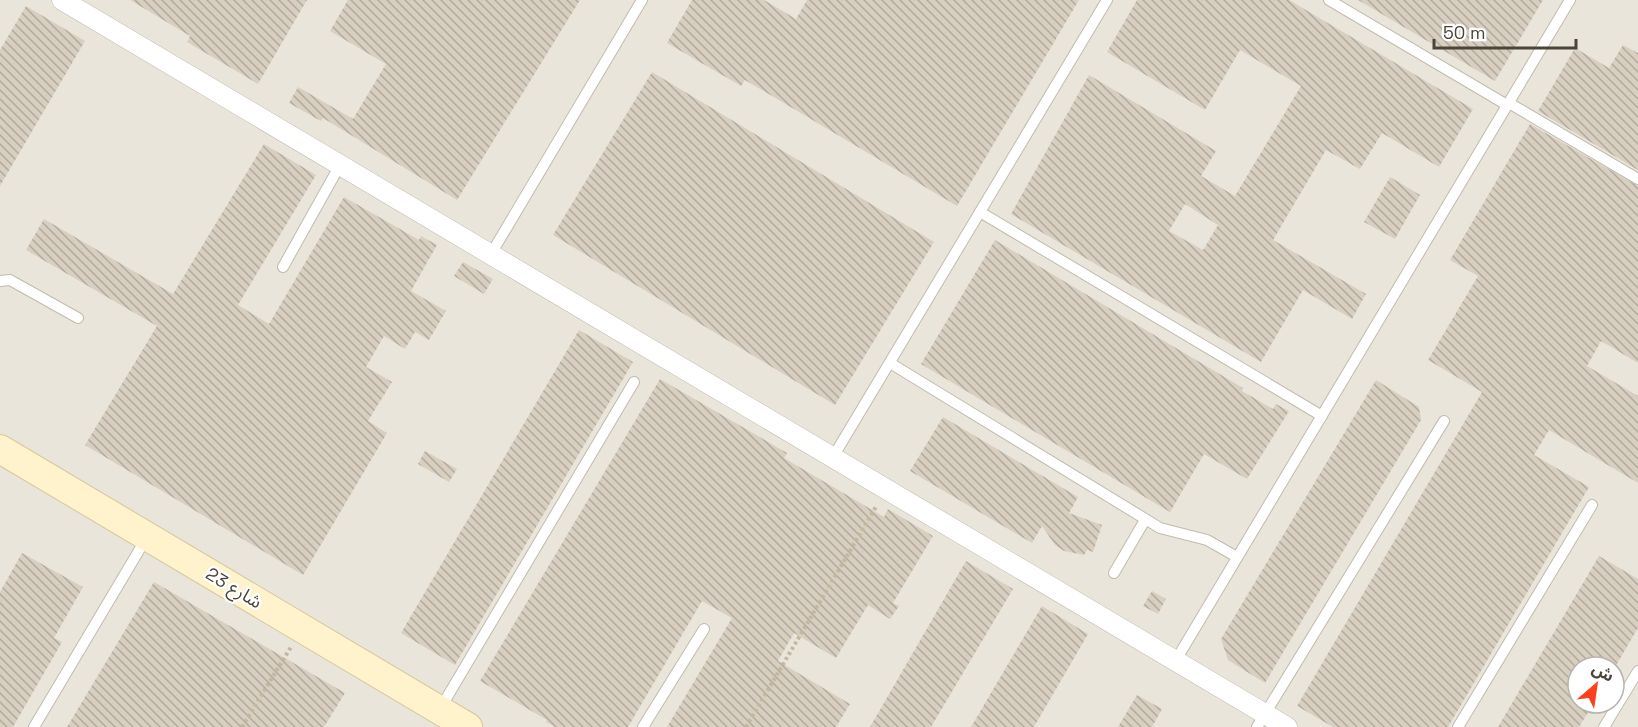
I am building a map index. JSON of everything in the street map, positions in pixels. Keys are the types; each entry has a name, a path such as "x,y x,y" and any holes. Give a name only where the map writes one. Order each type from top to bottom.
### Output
{"street":[{"path":"62,0 1176,660 1261,720 1287,727"},
{"name":"شارع 23","path":"0,449 468,727"}],"lane":[{"path":"491,254 642,0"},
{"path":"833,458 1107,0"},
{"path":"1329,0 1638,179"},
{"path":"1176,660 1570,0"},
{"path":"283,267 340,165"},
{"path":"980,212 1322,416"},
{"path":"0,281 10,280 78,318"},
{"path":"890,363 1145,520 1167,531 1207,540 1237,557"},
{"path":"440,710 634,382"},
{"path":"1261,720 1444,421"},
{"path":"1458,727 1592,505"},
{"path":"1114,573 1145,520"},
{"path":"34,727 147,536"},
{"path":"643,727 704,629"},
{"path":"1604,727 1638,670"}],"path":[{"path":"746,727 886,489"},
{"path":"242,727 303,628"}],"shaded area":[{"path":"0,0 1638,0 1638,727 0,727"}],"building":[{"path":"130,0 307,0 258,84 187,42 190,36"},
{"path":"348,0 580,0 457,200 323,118 321,121 289,103 298,87 353,119 386,64 330,31"},
{"path":"692,0 764,0 796,19 807,0 1079,0 957,206 745,80 741,86 667,43"},
{"path":"1137,0 1289,0 1473,109 1439,167 1382,133 1360,169 1326,150 1273,240 1366,294 1352,319 1303,290 1261,362 1011,214 1089,75 1216,151 1201,176 1235,196 1301,86 1240,50 1205,110 1107,52","holes":["1185,204 1218,225 1203,250 1169,231"]},
{"path":"1358,0 1543,0 1495,81"},
{"path":"26,6 85,41 0,186 0,50"},
{"path":"1623,45 1638,53 1638,170 1538,111 1575,48 1609,68"},
{"path":"652,72 934,242 835,405 553,235"},
{"path":"1530,124 1638,186 1638,363 1601,341 1587,366 1638,396 1638,483 1549,430 1534,455 1589,487 1448,727 1333,727 1297,706 1482,392 1428,360 1478,276 1450,260"},
{"path":"264,144 316,175 238,305 269,324 344,197 419,240 421,236 437,245 411,291 446,311 429,340 415,332 405,349 384,336 366,367 392,382 368,421 387,433 303,575 85,445 157,326 26,250 44,219 173,294"},
{"path":"1390,177 1420,195 1395,239 1364,222"},
{"path":"995,240 1243,388 1242,391 1273,409 1276,404 1289,411 1247,479 1204,454 1170,512 921,364"},
{"path":"463,262 493,279 484,294 454,276"},
{"path":"579,330 633,362 455,665 401,633"},
{"path":"660,379 787,453 784,458 884,517 888,509 933,536 893,603 899,606 890,619 868,605 836,658 794,633 778,661 850,704 836,727 667,727 732,618 702,601 628,727 555,727 480,681"},
{"path":"1376,380 1419,407 1421,420 1265,683 1228,660 1221,639"},
{"path":"943,417 1078,497 1069,513 1102,525 1093,552 1087,550 1084,555 1064,551 1055,545 1042,526 1032,543 910,471"},
{"path":"425,451 457,469 449,482 418,464"},
{"path":"22,553 83,587 54,638 62,642 13,727 0,727 0,592"},
{"path":"1599,556 1638,579 1638,628 1622,655 1566,655 1566,715 1586,715 1579,727 1498,727"},
{"path":"966,561 1013,589 931,727 870,727"},
{"path":"154,582 345,693 324,727 67,727"},
{"path":"1152,591 1166,599 1158,614 1143,606"},
{"path":"1042,606 1088,634 1034,727 971,727"},
{"path":"1137,695 1162,709 1152,727 1118,727"}]}
